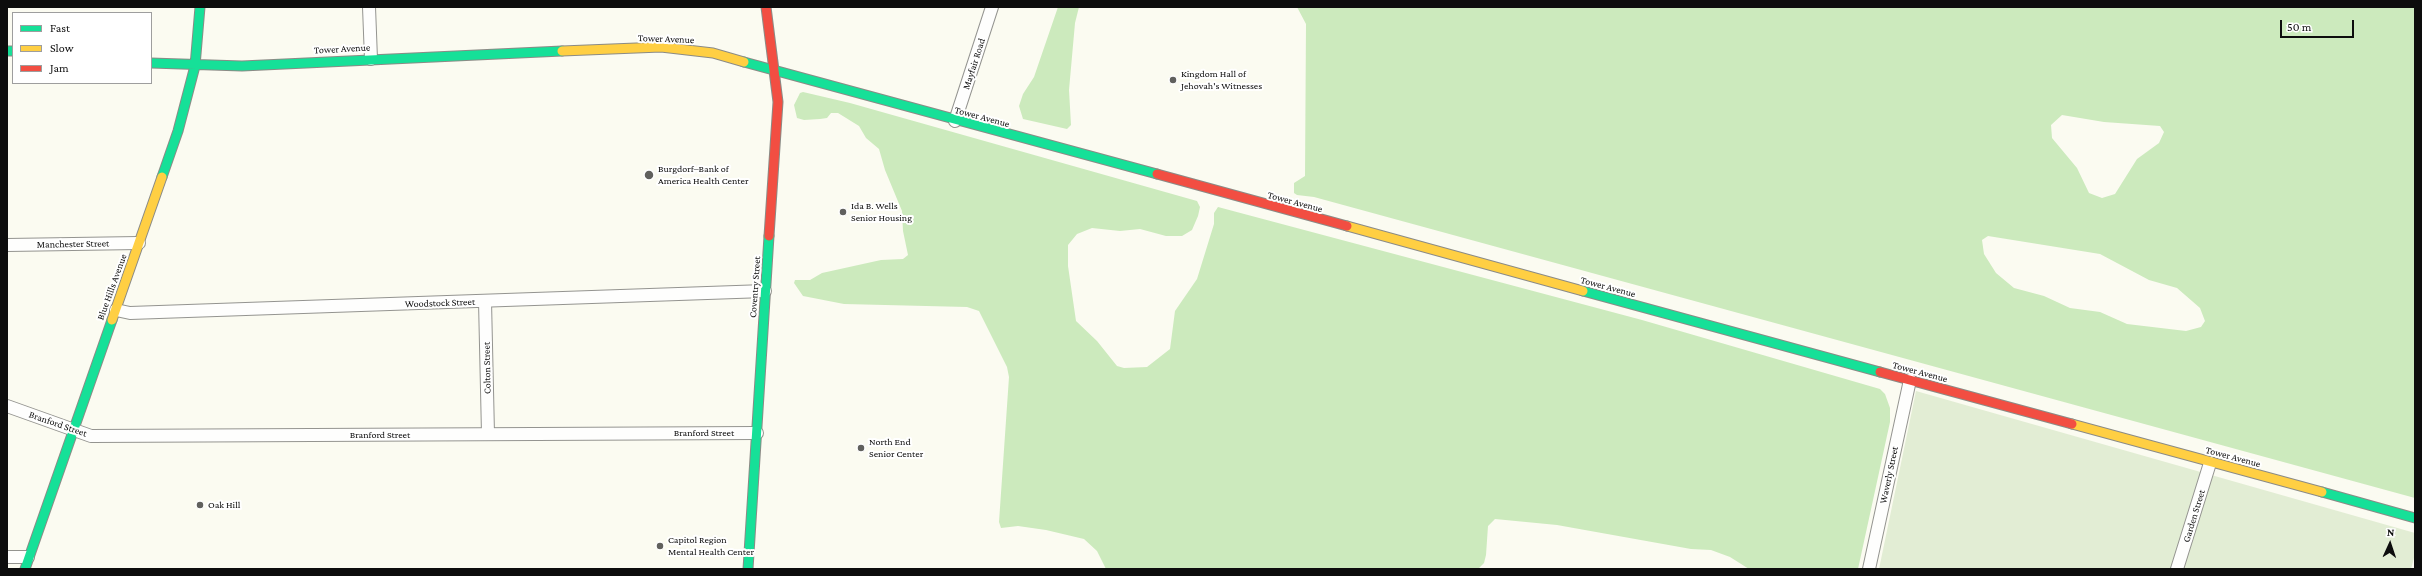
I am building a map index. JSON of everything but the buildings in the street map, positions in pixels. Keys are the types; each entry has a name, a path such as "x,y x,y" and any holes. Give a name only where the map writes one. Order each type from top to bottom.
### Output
{"main road":[{"name":"Blue Hills Avenue","path":"27,563 178,131 195,66 200,7"},
{"name":"Coventry Street","path":"748,569 778,102 776,70 766,7"},
{"name":"Tower Avenue","path":"152,63 195,66 242,66 661,47 713,53 955,121 2415,518"}],"street":[{"path":"369,7 371,59"},
{"name":"Mayfair Road","path":"955,121 992,7"},
{"name":"Manchester Street","path":"7,245 140,243"},
{"name":"Woodstock Street","path":"116,310 130,313 765,290"},
{"name":"Colton Street","path":"485,301 488,434"},
{"name":"Waverly Street","path":"1869,569 1910,380"},
{"name":"Branford Street","path":"7,406 72,431 90,436 757,433"},
{"name":"Garden Street","path":"2177,569 2210,463"},
{"path":"7,557 27,563"}],"green space":[{"path":"1058,7 1079,7 1075,23 1069,90 1071,125 1067,129 1023,119 1019,106 1023,94 1034,77"},
{"path":"1297,7 2415,7 2415,498 1314,197 1297,195 1294,193 1294,183 1305,176 1306,24","holes":["2062,115 2104,122 2160,126 2164,132 2159,143 2137,159 2115,194 2102,198 2089,193 2077,168 2052,138 2051,125","1988,236 2100,254 2149,280 2177,288 2200,308 2205,321 2201,327 2186,331 2127,324 2100,312 2070,308 2044,296 2014,288 1996,273 1984,254 1982,240"]},
{"path":"803,92 850,103 1197,201 1200,207 1192,230 1182,236 1166,236 1140,229 1120,231 1092,228 1077,234 1068,245 1068,266 1076,321 1097,341 1117,366 1124,368 1147,367 1170,349 1175,311 1197,279 1214,224 1214,213 1218,207 1642,320 1880,389 1885,394 1890,408 1890,422 1858,569 1749,569 1730,557 1711,550 1691,549 1557,525 1495,519 1488,526 1486,555 1484,563 1478,569 1106,569 1097,551 1084,539 1046,530 1018,526 1001,528 999,522 1009,377 1007,367 979,311 967,307 844,304 803,296 794,283 795,280 810,280 822,273 881,260 903,259 908,255 903,231 902,211 885,170 879,149 866,138 859,126 838,113 831,113 827,118 820,119 804,120 797,118 794,105 800,93"},
{"path":"1916,391 2415,533 2415,554 2411,569 1879,569"}],"traffic: fast":[{"path":"162,177 178,131 195,66 200,7"},
{"path":"7,51 12,51"},
{"path":"152,63 242,66 562,51"},
{"path":"744,62 1157,174"},
{"path":"748,569 769,236"},
{"path":"1583,291 1880,372"},
{"path":"25,569 112,320"},
{"path":"2322,492 2415,518"}],"traffic: slow":[{"path":"562,51 661,47 713,53 744,62"},
{"path":"112,320 162,177"},
{"path":"1347,226 1583,291"},
{"path":"2072,424 2322,492"}],"traffic: jam":[{"path":"766,7 778,102 769,236"},
{"path":"1157,174 1347,226"},
{"path":"1880,372 2072,424"}],"place":[{"name":"Kingdom Hall of Jehovah's Witnesses","path":"1173,80"},
{"name":"Burgdorf–Bank of America Health Center","path":"649,175"},
{"name":"Ida B. Wells Senior Housing","path":"843,212"},
{"name":"North End Senior Center","path":"861,448"},
{"name":"Oak Hill","path":"200,505"},
{"name":"Capitol Region Mental Health Center","path":"660,546"}]}
